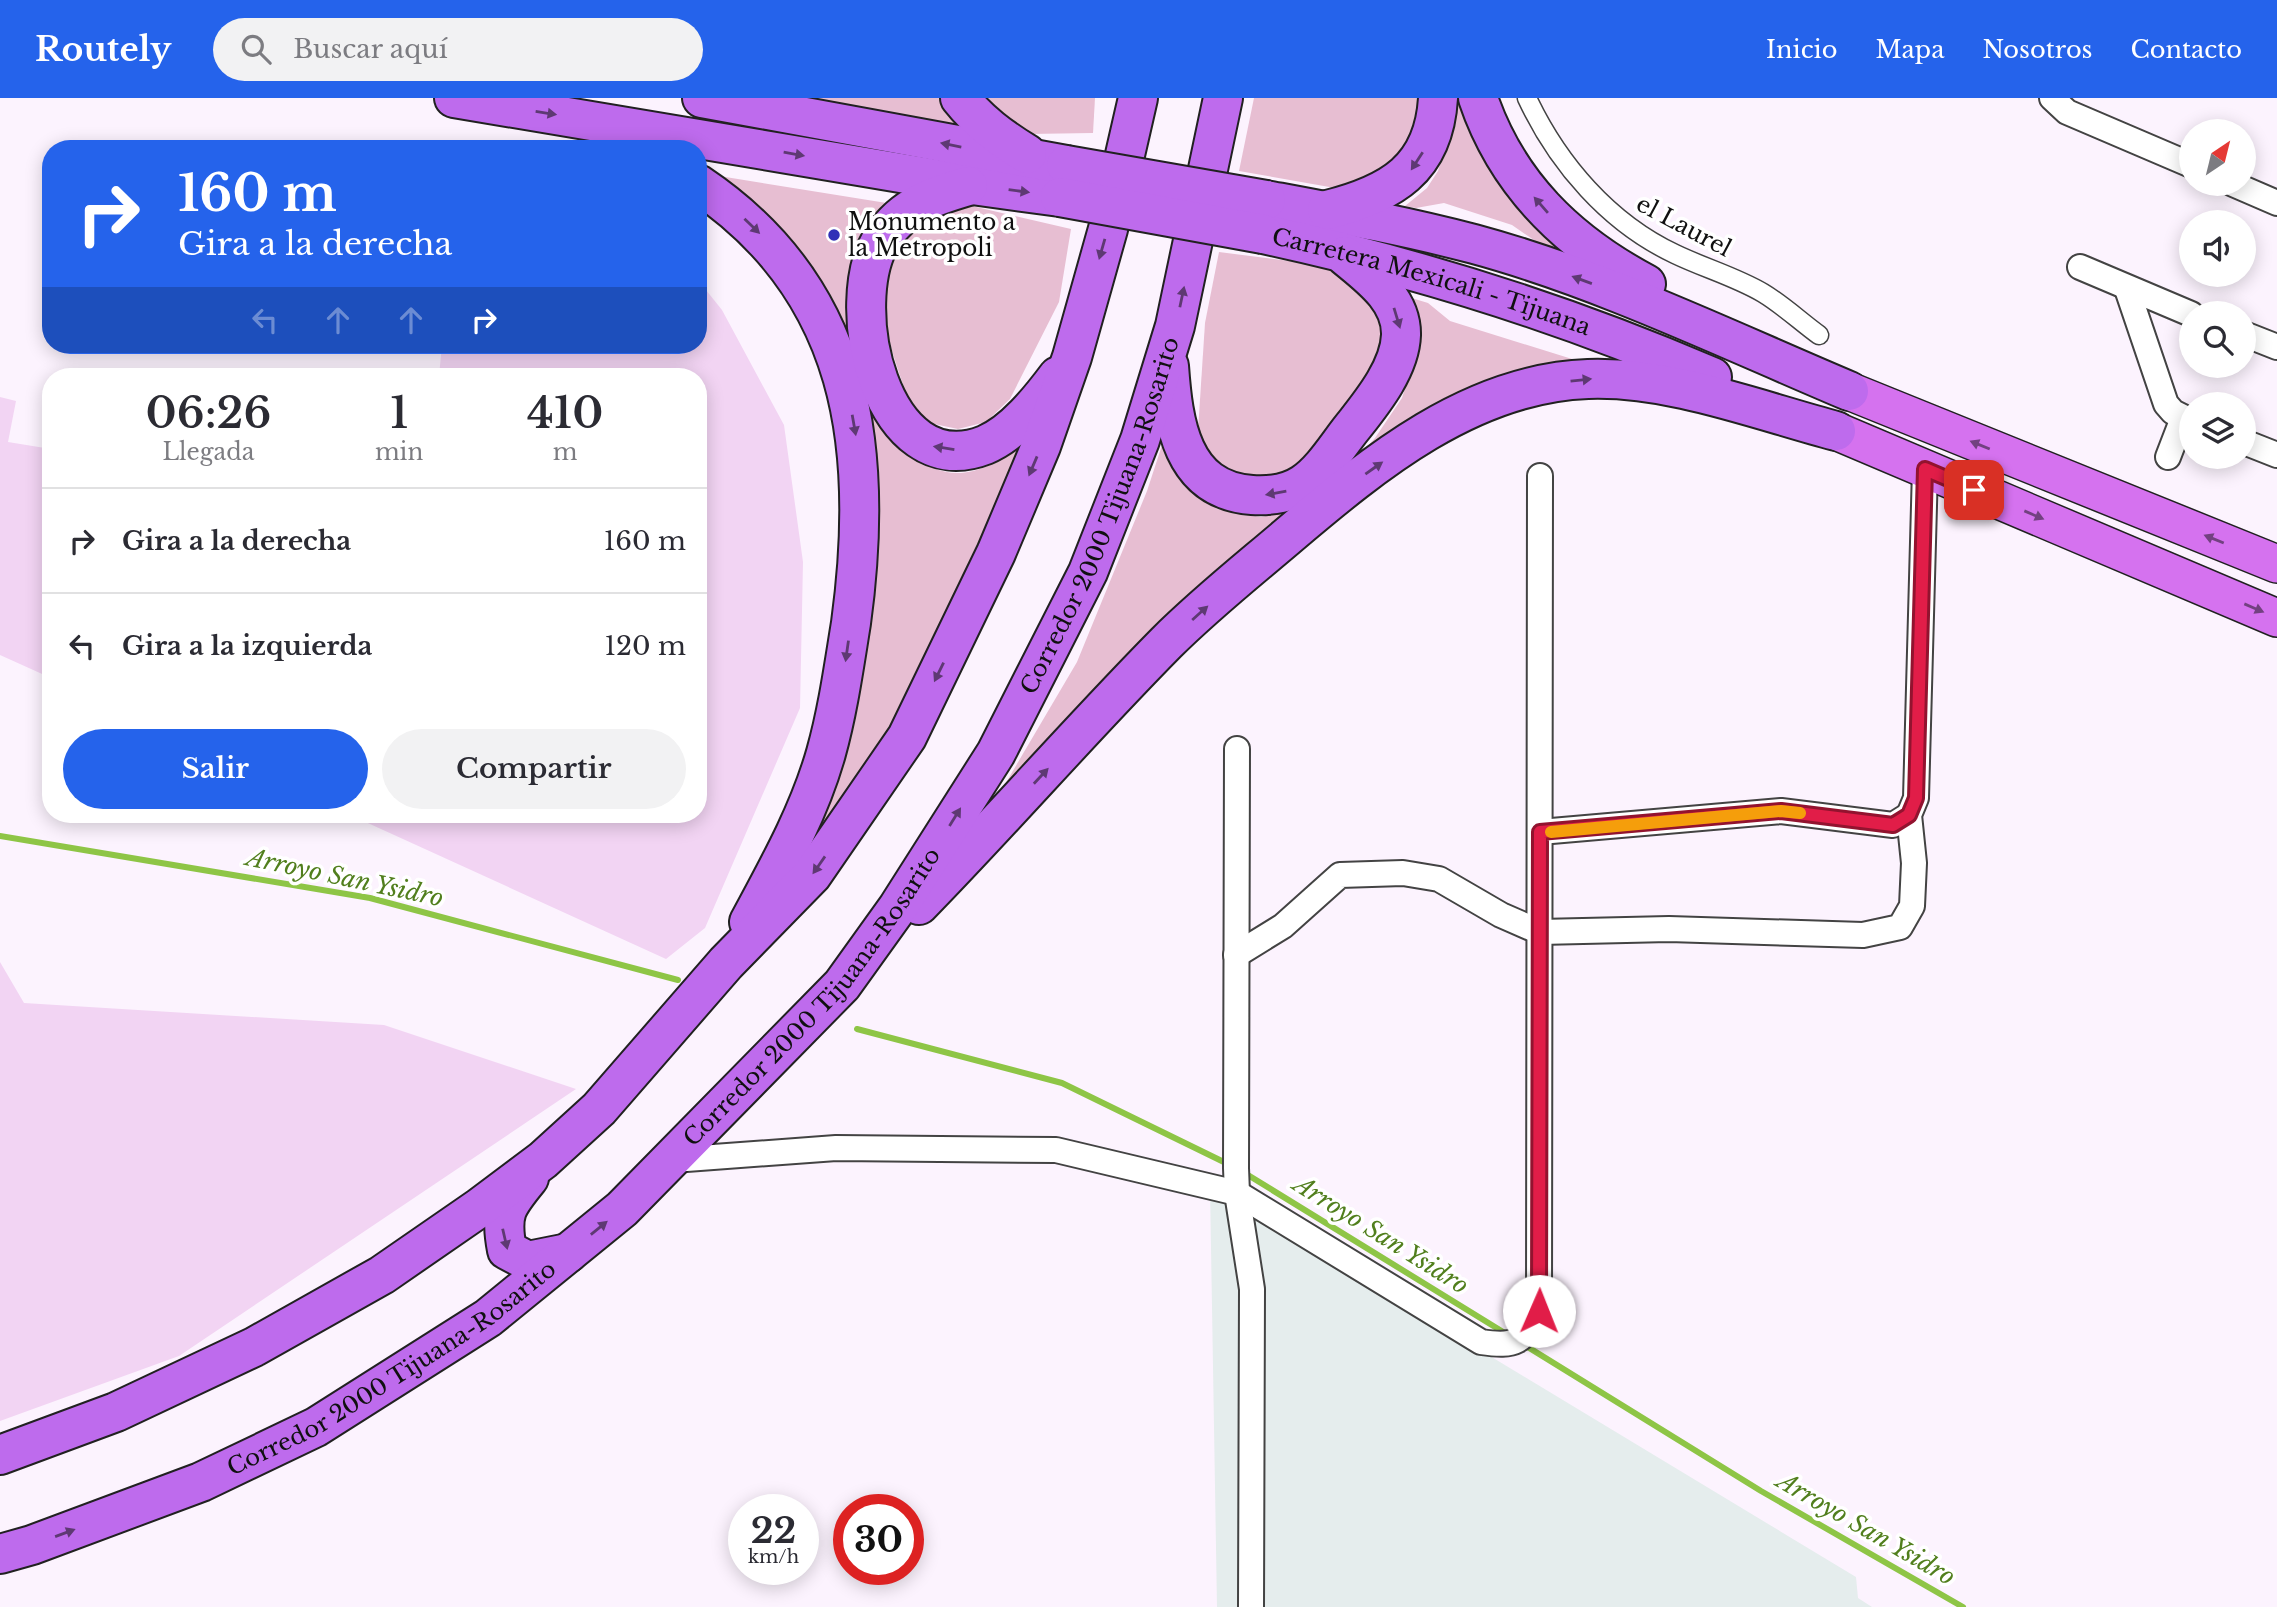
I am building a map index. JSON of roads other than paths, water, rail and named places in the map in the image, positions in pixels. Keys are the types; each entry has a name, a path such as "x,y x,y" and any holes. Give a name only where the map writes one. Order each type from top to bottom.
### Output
{"highway":[{"name":"Carretera Mexicali - Tijuana","path":"454,98 707,140"},
{"name":"Carretera Mexicali - Tijuana","path":"702,98 1264,217 1338,250 1466,285 1574,321 1687,366 1836,431"},
{"path":"960,98 974,116 997,135 1056,175"},
{"name":"Corredor 2000 Tijuana-Rosarito","path":"0,1554 32,1545 201,1482 316,1427 488,1318 622,1209 842,985 898,907 996,753 1088,572 1140,440 1175,326 1223,98"},
{"path":"1323,211 1376,194 1412,170 1433,134 1438,98"},
{"path":"1478,98 1492,133 1513,171 1560,226 1585,247 1611,265 1849,391"},
{"path":"0,1455 117,1412 254,1347 382,1275 479,1208 543,1160 599,1109 726,963 812,875 907,737 996,554 1041,446 1072,357 1108,229 1136,102"},
{"path":"595,121 628,140"},
{"name":"Carretera Mexicali - Tijuana","path":"707,140 972,185 1056,175"},
{"path":"972,185 932,196 913,206 891,227 875,252 868,274 865,322 874,362 890,406 918,438 936,448 969,449 986,444 1014,424 1052,384 1072,357"},
{"path":"707,191 750,223 775,249 822,324 838,362 849,399 860,480 861,523 854,598 841,688 826,755 784,858 726,963"},
{"name":"Carretera Mexicali - Tijuana","path":"1264,217 1323,211 1475,244 1585,281 1849,391"},
{"path":"1168,350 1176,428 1193,464 1218,486 1236,493 1270,495 1303,484 1321,466 1389,374 1398,354 1401,334 1398,316 1388,296 1374,280 1338,250"},
{"path":"842,985 1168,641 1340,492 1435,426 1470,408 1510,393 1586,379 1621,379 1669,385 1836,431"},
{"path":"543,1160 510,1200 502,1226 507,1250 528,1261 568,1253"}],"main road":[{"name":"Carretera Mexicali - Tijuana","path":"1849,391 2277,564"},
{"name":"Carretera Mexicali - Tijuana","path":"1836,431 2277,618"}],"street":[{"name":"el Laurel","path":"1527,98 1559,153 1595,197 1617,218 1675,254 1763,293 1819,335"},
{"path":"2052,98 2067,112 2179,160"},
{"path":"2256,193 2277,202"},
{"path":"2080,267 2179,309"},
{"path":"2127,289 2166,404 2179,414"},
{"path":"2256,339 2277,347"},
{"path":"2168,457 2179,436"},
{"path":"2256,447 2277,455"},
{"path":"1236,955 1283,926 1340,875 1402,873 1439,879 1501,915 1540,932 1669,929 1863,935 1900,927 1912,906 1914,863 1909,815 1916,798 1925,469"},
{"path":"673,1160 836,1148 1056,1150 1237,1193 1481,1342 1505,1345 1517,1340 1529,1330 1539,1311 1540,476"},
{"path":"1237,749 1237,1193 1252,1289 1251,1607"},
{"path":"1540,832 1781,811 1893,825 1909,815"}],"waterway":[{"name":"Arroyo San Ysidro","path":"0,836 370,898 678,980"},
{"name":"Arroyo San Ysidro","path":"857,1029 1062,1083 1230,1165"},
{"name":"Arroyo San Ysidro","path":"1243,1172 1508,1335"},
{"name":"Arroyo San Ysidro","path":"1523,1344 1761,1491 1963,1607"}],"place":[{"name":"Monumento a la Metropoli","path":"834,235"}]}
